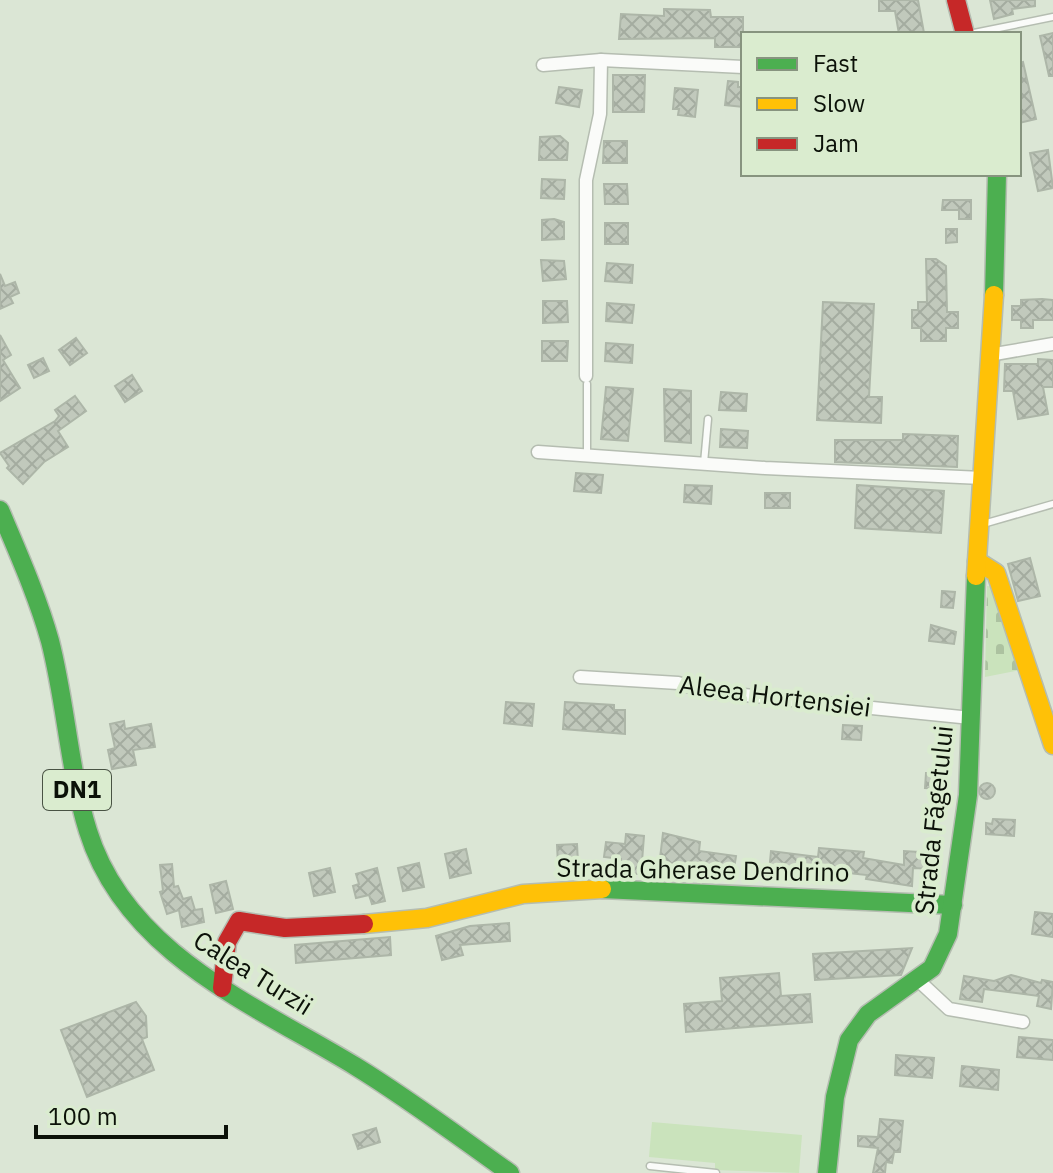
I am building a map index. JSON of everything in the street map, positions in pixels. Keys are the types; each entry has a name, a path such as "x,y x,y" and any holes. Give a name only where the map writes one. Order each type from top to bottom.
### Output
{"main road":[{"path":"956,0 966,32"},
{"name":"Strada Făgetului","path":"827,1173 845,1052 856,1026 919,981 944,946 953,905 964,839 997,176"},
{"name":"Calea Turzii","path":"0,510 9,547 50,642 80,803 99,861 127,909 158,943 188,968 359,1069 510,1173"},
{"path":"977,561 985,563 996,573 1051,736"},
{"name":"Strada Gherase Dendrino","path":"222,988 228,936 231,926 239,921 285,928 356,925 427,918 523,894 595,889 953,905"}],"street":[{"path":"543,65 601,60 741,67"},
{"path":"586,380 586,180 600,114 601,60"},
{"path":"989,355 1053,344"},
{"path":"538,452 982,478"},
{"name":"Aleea Hortensiei","path":"580,677 678,683 704,691 971,718"},
{"path":"919,981 949,1009 1023,1022"}],"lane":[{"path":"977,32 1053,17"},
{"path":"586,380 587,457"},
{"path":"704,463 708,419"},
{"path":"979,525 1053,504"},
{"path":"650,1166 716,1173"}],"green space":[{"path":"987,586 997,587 1021,670 985,677"},
{"path":"652,1122 802,1135 799,1173 715,1170 715,1163 649,1157"}],"building":[{"path":"879,0 918,0 924,32 899,32 895,11 879,11"},
{"path":"990,0 1035,0 1035,6 1012,9 1013,14 994,19"},
{"path":"664,9 710,10 711,17 743,17 741,47 715,47 715,38 619,39 621,14 664,16"},
{"path":"1053,33 1053,76 1049,76 1040,36"},
{"path":"1021,62 1036,119 1021,123"},
{"path":"613,75 645,75 644,112 613,112"},
{"path":"728,81 738,82 741,107 725,105"},
{"path":"559,87 582,90 579,107 556,103"},
{"path":"675,88 698,90 695,117 678,115 679,109 673,109"},
{"path":"560,136 568,143 567,160 539,160 540,137"},
{"path":"604,141 627,141 627,163 603,163"},
{"path":"1048,150 1053,188 1038,191 1030,153"},
{"path":"542,179 565,180 564,199 541,198"},
{"path":"604,184 627,184 628,204 605,204"},
{"path":"943,200 971,200 971,219 959,219 959,210 942,210"},
{"path":"542,220 564,222 564,239 542,240"},
{"path":"605,223 628,223 628,244 605,244"},
{"path":"946,229 957,229 957,242 946,243"},
{"path":"926,259 936,259 946,266 947,312 958,312 958,328 946,328 946,341 921,341 921,328 912,328 912,310 918,310 918,302 927,302"},
{"path":"541,260 564,261 566,279 543,281"},
{"path":"607,263 633,265 632,283 605,281"},
{"path":"0,274 5,286 15,282 19,293 10,297 13,303 0,309"},
{"path":"1021,300 1053,300 1053,320 1033,320 1033,328 1021,328 1021,320 1012,320 1012,306 1021,306"},
{"path":"543,301 567,301 568,322 543,323"},
{"path":"823,302 874,304 869,397 882,397 881,423 817,420"},
{"path":"607,303 634,305 632,323 606,321"},
{"path":"0,335 11,355 3,360 20,388 0,401"},
{"path":"76,338 87,353 70,365 59,350"},
{"path":"542,341 568,341 567,361 542,361"},
{"path":"606,343 633,345 632,363 605,361"},
{"path":"43,358 49,371 34,378 28,365"},
{"path":"1038,359 1053,360 1053,387 1043,387 1048,414 1018,419 1013,391 1004,391 1005,364 1038,364"},
{"path":"132,375 142,391 125,402 115,386"},
{"path":"606,387 633,389 628,441 601,439"},
{"path":"664,389 691,391 691,443 665,441"},
{"path":"721,392 747,394 746,411 719,410"},
{"path":"75,396 86,411 58,431 68,447 44,462 23,484 7,468 9,466 0,453 55,421 59,416 55,410"},
{"path":"721,429 748,431 747,448 720,447"},
{"path":"903,434 958,436 957,467 835,462 835,440 903,440"},
{"path":"576,473 603,475 601,493 574,491"},
{"path":"685,485 712,486 711,504 684,502"},
{"path":"857,485 944,491 941,533 855,528"},
{"path":"765,493 790,493 790,508 765,508"},
{"path":"1030,558 1040,596 1018,601 1008,564"},
{"path":"942,591 955,592 953,608 941,607"},
{"path":"931,625 956,632 954,644 929,641"},
{"path":"506,702 534,704 532,726 504,723"},
{"path":"565,702 614,705 614,710 625,710 625,734 563,729"},
{"path":"124,721 125,729 151,724 155,747 133,750 136,765 112,769 108,750 115,748 110,724"},
{"path":"843,725 862,726 861,740 842,739"},
{"path":"926,773 942,774 941,789 925,788"},
{"path":"984,783 990,783 995,791 993,797 984,799 979,794 979,788"},
{"path":"993,819 1015,820 1014,836 986,834 986,823 992,824"},
{"path":"663,833 700,842 699,851 736,856 732,881 721,879 722,870 697,866 696,875 659,867"},
{"path":"626,834 644,836 641,874 620,873 621,859 604,857 606,842 625,844"},
{"path":"577,844 578,863 558,864 557,845"},
{"path":"819,848 864,852 863,858 904,865 904,851 935,853 934,869 913,868 912,886 866,879 867,875 801,868 800,875 769,872 771,851 818,857"},
{"path":"466,849 471,873 450,878 445,854"},
{"path":"419,863 424,887 403,891 398,868"},
{"path":"172,864 174,887 178,886 183,899 191,897 195,910 202,909 204,922 182,927 179,910 167,914 160,892 163,891 160,865"},
{"path":"330,868 335,892 314,896 309,873"},
{"path":"377,868 385,901 372,904 369,895 356,898 353,886 359,884 356,874"},
{"path":"226,881 233,909 216,913 210,885"},
{"path":"1035,912 1053,914 1053,937 1032,934"},
{"path":"509,923 510,941 460,945 463,955 442,960 436,936 470,926"},
{"path":"390,937 391,955 296,963 295,945"},
{"path":"912,948 901,975 815,980 813,954"},
{"path":"779,973 781,996 810,994 812,1022 686,1032 684,1004 722,1001 720,978"},
{"path":"1011,975 1041,983 1042,980 1053,982 1051,1009 1037,1006 1039,996 984,989 982,1002 960,999 964,976 994,981"},
{"path":"136,1002 146,1016 147,1037 142,1039 154,1070 87,1097 61,1030"},
{"path":"1019,1037 1053,1040 1053,1060 1017,1057"},
{"path":"896,1055 934,1058 932,1078 895,1075"},
{"path":"962,1066 999,1070 998,1090 960,1086"},
{"path":"880,1119 903,1121 900,1152 894,1152 892,1163 886,1162 885,1173 873,1173 878,1148 858,1146 858,1136 878,1137"},
{"path":"376,1128 380,1142 358,1149 353,1135"}],"traffic: fast":[{"path":"994,295 997,176"},
{"path":"0,510 50,641 76,784 88,831 106,874 132,911 163,943 198,972 355,1066 510,1173"},
{"path":"827,1173 835,1097 849,1040 868,1014 932,968 948,934 968,795 976,576"},
{"path":"602,889 953,905"}],"traffic: slow":[{"path":"976,576 994,295"},
{"path":"977,561 996,573 1053,745"},
{"path":"364,924 427,918 523,894 602,889"}],"traffic: jam":[{"path":"956,0 964,32"},
{"path":"222,988 227,942 239,921 285,928 364,924"}]}
